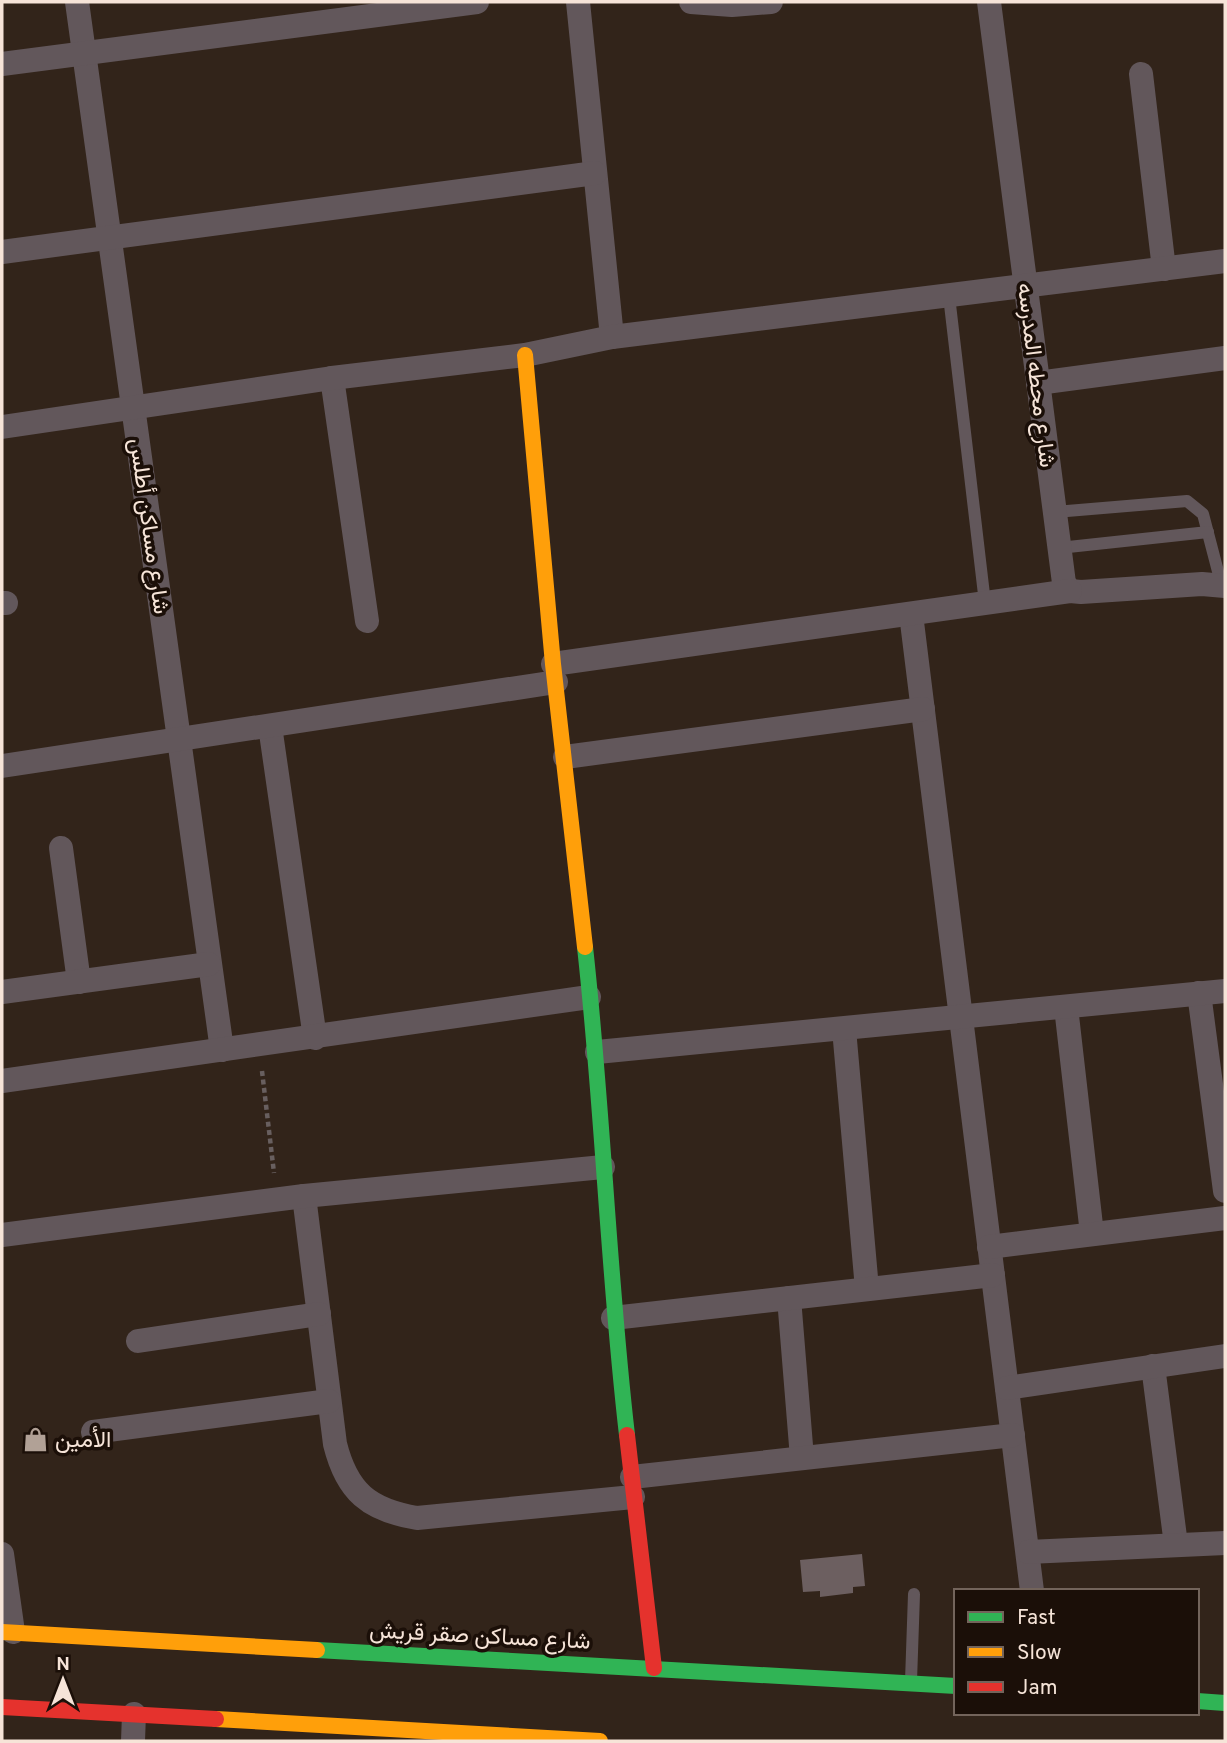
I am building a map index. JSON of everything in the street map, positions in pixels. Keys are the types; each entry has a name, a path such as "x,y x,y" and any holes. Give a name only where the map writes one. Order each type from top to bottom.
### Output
{"street":[{"name":"شارع مساكن أطلس","path":"77,2 181,738 222,1050"},
{"path":"2,64 477,2"},
{"path":"578,2 612,337"},
{"path":"691,2 732,5 771,2"},
{"name":"شارع محطه المدرسه","path":"989,2 1059,548 1064,583 1070,590"},
{"path":"1141,74 1164,269"},
{"path":"2,252 595,173"},
{"path":"2,427 332,378 525,355 612,337 1225,261"},
{"path":"525,355 554,673 597,1052 613,1318 654,1668"},
{"path":"1038,383 1225,358"},
{"path":"332,378 366,621"},
{"path":"2,765 270,726 554,673 1070,590 1223,584"},
{"path":"911,614 1032,1589"},
{"path":"565,757 923,709"},
{"path":"270,726 315,1038"},
{"path":"61,848 79,982"},
{"path":"2,992 209,964"},
{"path":"597,1052 1225,991"},
{"path":"1199,993 1225,1191"},
{"path":"2,1082 589,997"},
{"path":"1066,1007 1092,1234"},
{"path":"844,1029 867,1289"},
{"path":"2,1235 277,1199 603,1167"},
{"path":"304,1196 329,1401 341,1468 354,1488 371,1504 394,1514 418,1518 633,1487 803,1458 1013,1435"},
{"path":"989,1247 1225,1218"},
{"path":"613,1318 993,1275"},
{"path":"789,1298 803,1458"},
{"path":"138,1341 319,1314"},
{"path":"1007,1388 1225,1356"},
{"path":"1153,1366 1175,1545"},
{"path":"93,1432 329,1401"},
{"path":"1028,1552 1225,1543"},
{"path":"2,1554 8,1632"},
{"name":"شارع مساكن صقر قريش","path":"8,1632 954,1686"},
{"path":"1199,1701 1225,1703"},
{"path":"2,1707 461,1737 600,1741"},
{"path":"133,1741 134,1714"}],"lane":[{"path":"949,296 985,603"},
{"path":"1055,512 1187,501 1203,514 1223,584"},
{"path":"1059,548 1208,533"},
{"path":"911,1683 914,1594"}],"path":[{"path":"259,1045 277,1199"}],"building":[{"path":"862,1554 865,1586 853,1587 853,1593 820,1597 820,1591 803,1592 800,1560"}],"traffic: fast":[{"path":"585,947 627,1435"},
{"path":"317,1650 954,1686"},
{"path":"1199,1701 1225,1703"}],"traffic: slow":[{"path":"525,355 553,664 585,947"},
{"path":"2,1632 317,1650"},
{"path":"216,1719 600,1741"}],"traffic: jam":[{"path":"627,1435 654,1668"},
{"path":"2,1707 216,1719"}],"place":[{"name":"الأمين","path":"35,1439"}]}
